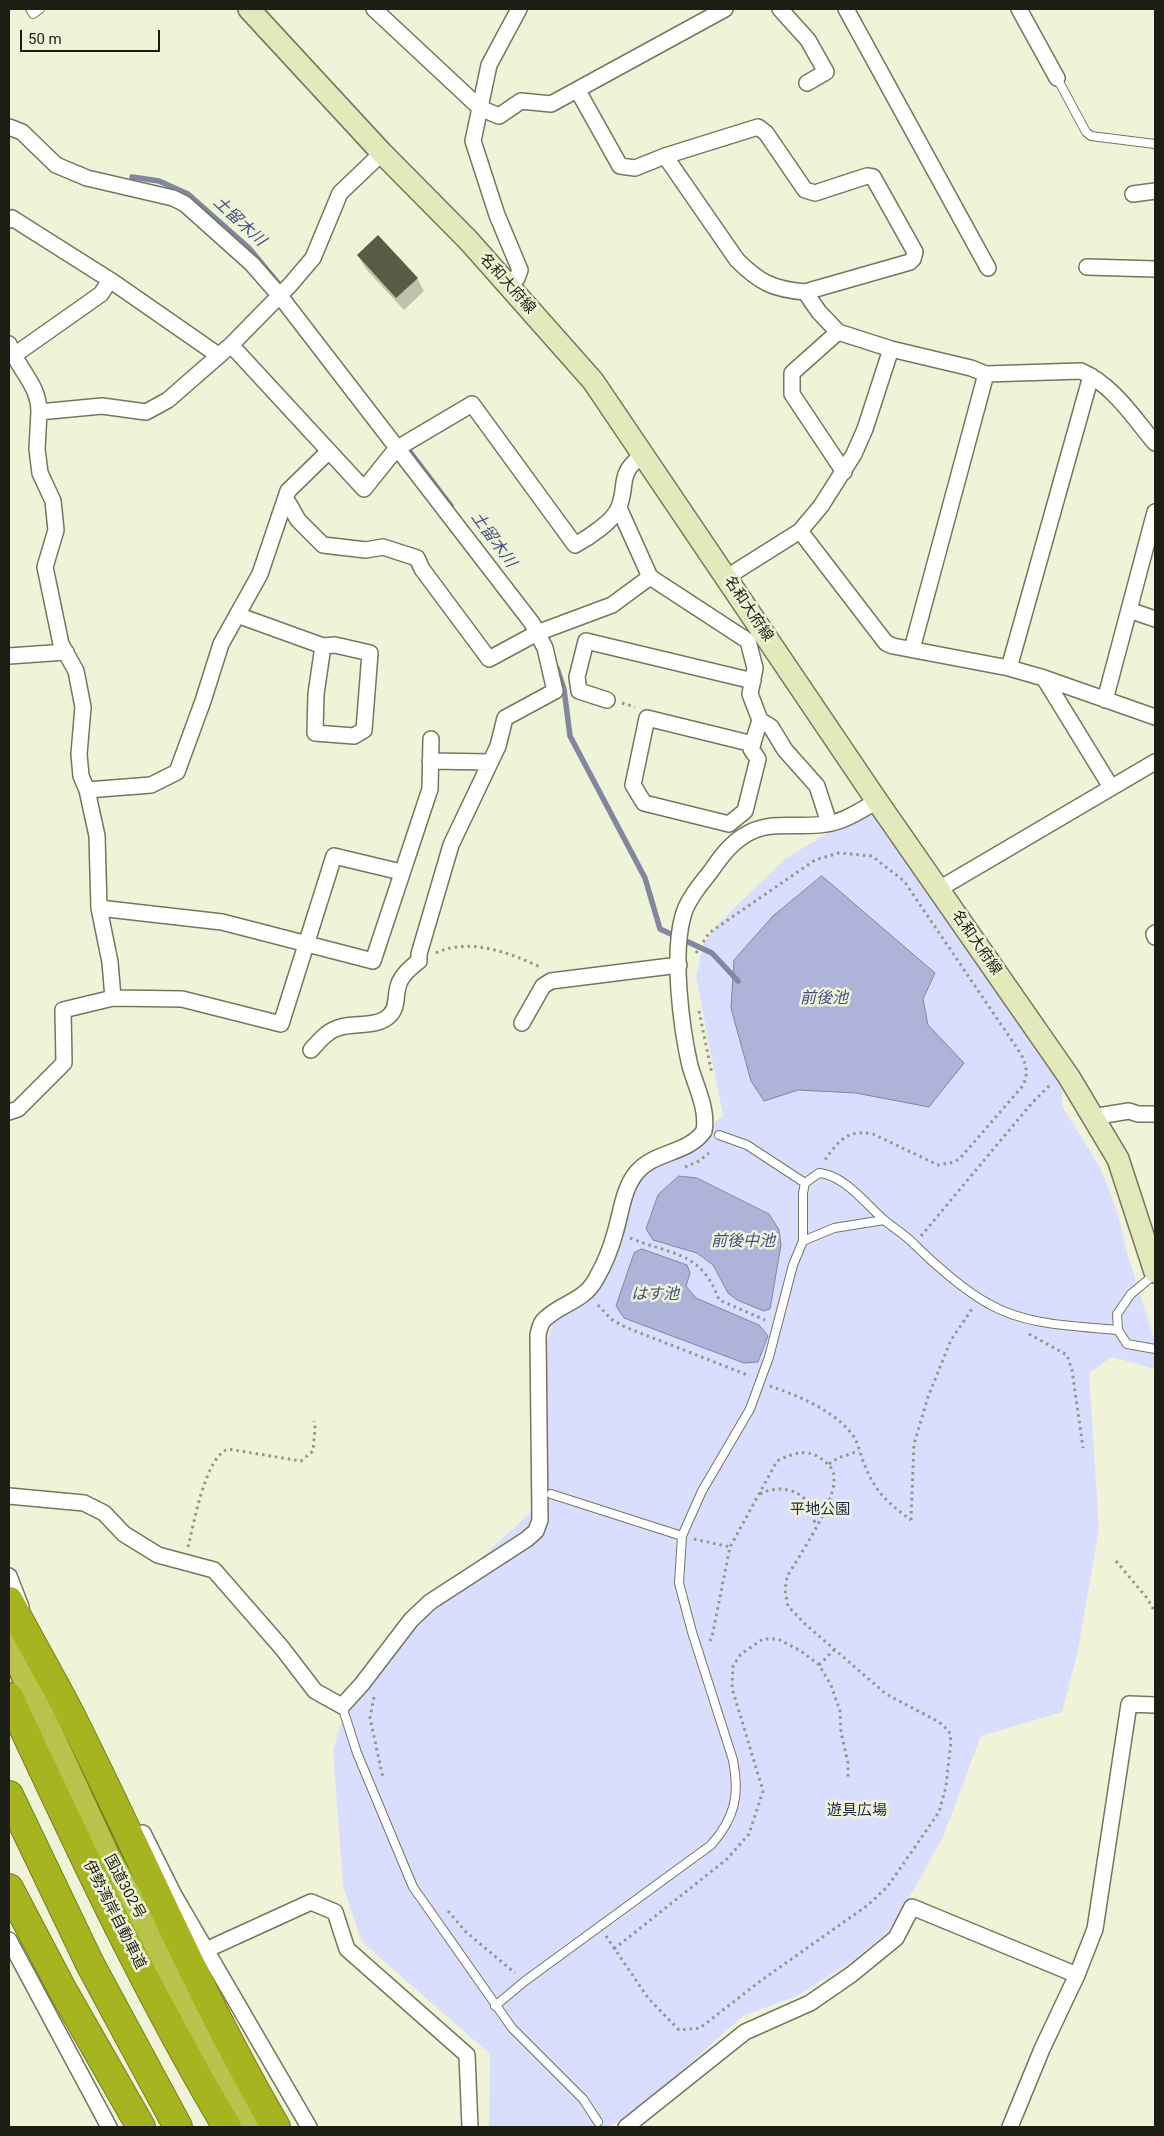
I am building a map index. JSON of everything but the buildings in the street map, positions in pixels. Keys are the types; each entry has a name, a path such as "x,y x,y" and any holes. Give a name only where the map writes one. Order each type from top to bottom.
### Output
{"highway":[{"path":"9,1601 67,1708 185,1956 249,2082 276,2127"},
{"name":"国道302号","path":"9,1638 31,1692 107,1856 256,2127"},
{"name":"伊勢湾岸自動車道","path":"9,1697 64,1816 128,1944 191,2066 227,2127"},
{"path":"9,1795 90,1964 178,2127"},
{"path":"9,1808 87,1970 173,2127"},
{"path":"9,1888 62,1989 141,2127"}],"main road":[{"name":"名和大府線","path":"249,9 382,153 510,286 593,381 877,800 1069,1077 1118,1159 1155,1273"}],"street":[{"path":"374,9 480,108 499,116 521,101 551,104 725,9"},
{"path":"510,286 517,278 520,270 497,215 477,157 474,141 489,65 519,9"},
{"path":"780,9 808,40 826,72 807,83"},
{"path":"846,9 988,268"},
{"path":"1019,9 1057,78"},
{"path":"578,90 620,166 635,168 665,156 758,127 766,133 805,190 815,193 867,176 873,177 915,252 913,259 910,262 805,292 769,286 737,260 665,156"},
{"path":"9,127 22,132 56,165 88,178 173,198 185,204 284,291 355,392 402,445 532,623 547,655 555,691 505,718 498,746 451,845 418,954 420,961 409,969 398,986 396,1005 389,1016 379,1022 340,1027 326,1033 311,1050"},
{"path":"39,412 102,406 146,412 168,400 230,345 284,291 313,258 340,193 382,153"},
{"path":"1133,194 1155,191"},
{"path":"10,218 110,280 218,355"},
{"path":"1087,267 1155,269"},
{"path":"110,280 101,294 10,352 35,389 39,399 37,449 40,473 53,501 56,530 45,567 61,644 76,671 83,707 79,754 81,776 87,790 98,836 99,908 110,962 113,998"},
{"path":"805,292 819,312 838,332 891,350 970,368 986,374 1081,371 1110,389 1155,443"},
{"path":"838,332 792,373 791,386 792,394 844,472"},
{"path":"230,345 364,489 402,445 472,404 575,545 598,532 619,508"},
{"path":"727,577 800,532 844,472 865,429 891,350"},
{"path":"912,649 986,374"},
{"path":"1009,668 1091,376"},
{"path":"87,790 150,785 177,772 203,701 221,644 260,574 288,491 328,452"},
{"path":"642,455 632,464 623,480 619,508 650,577 748,641 755,668 750,694 760,720 771,727 785,750 816,786 829,824"},
{"path":"284,503 289,504 298,520 323,545 366,550 383,547 417,558 422,569 489,658 537,633 612,605 650,577"},
{"path":"1105,700 1155,512"},
{"path":"800,532 886,644 1009,668 1044,678 1155,717"},
{"path":"1129,610 1155,619"},
{"path":"237,615 323,646 336,645 370,653 364,730 354,736 315,733 316,694 323,646"},
{"path":"607,700 578,691 577,677 586,640 753,681"},
{"path":"9,656 66,652"},
{"path":"1044,678 1111,787"},
{"path":"752,744 647,718 633,785 644,803 729,824 746,811 758,759 751,749 760,720"},
{"path":"99,908 222,922 373,961 430,789 431,739"},
{"path":"430,761 490,762"},
{"path":"939,889 1155,762"},
{"path":"9,1496 84,1503 104,1514 124,1534 158,1555 214,1570 282,1648 315,1691 342,1706 362,1684 411,1620 430,1602 527,1539 536,1531 540,1520 538,1335 542,1322 551,1314 580,1299 596,1279 615,1236 629,1186 635,1174 653,1159 691,1144 704,1131 706,1115 690,1064 681,1015 678,946 683,914 692,898 724,853 742,837 760,828 775,825 829,824 857,813 877,800"},
{"path":"9,1112 18,1109 64,1063 63,1010 113,998 182,999 281,1024 334,856 401,872"},
{"path":"1155,933 1155,937"},
{"path":"522,1022 543,986 551,981 679,965"},
{"path":"1092,1117 1128,1111 1138,1114 1155,1114"},
{"path":"9,1576 26,1620 44,1638 174,1895 309,2127"},
{"path":"1010,2127 1042,2049 1077,1975 1095,1929 1129,1704 1155,1705"},
{"path":"206,1950 311,1902 334,1912 347,1949 468,2055 470,2127"},
{"path":"626,2127 744,2032 810,2003 852,1974 896,1938 912,1907 1077,1975"},
{"path":"9,1940 109,2127"}],"lane":[{"path":"30,9 33,14 40,9"},
{"path":"1057,78 1086,132 1091,136 1155,144"},
{"path":"719,1135 747,1145 805,1183"},
{"path":"495,2006 600,1925 711,1845 722,1832 732,1814 737,1780 733,1760 679,1583 682,1536 702,1490 750,1409 760,1381 793,1265 803,1241 803,1193 805,1183 820,1173 828,1174 840,1181 884,1220 975,1295 990,1305 1009,1313 1054,1324 1118,1330"},
{"path":"803,1241 834,1228 884,1220"},
{"path":"1155,1273 1131,1294 1117,1314 1118,1330 1127,1344 1155,1349"},
{"path":"550,1494 682,1536"},
{"path":"342,1706 357,1753 413,1887 512,2028 583,2099 598,2122"}],"path":[{"path":"607,700 644,709 647,718"},
{"path":"695,957 697,950 709,933 815,860 839,853 872,856 904,881 1021,1054 1026,1065 1027,1078 992,1122 955,1162 938,1165 873,1134 854,1133 838,1142 818,1169 820,1173"},
{"path":"420,961 455,946 466,946 517,956 544,970 551,981"},
{"path":"699,1006 713,1078"},
{"path":"915,1245 1031,1104 1053,1082"},
{"path":"678,1168 699,1162 711,1151 719,1135"},
{"path":"626,1247 632,1229"},
{"path":"630,1238 694,1262 704,1271 713,1285 719,1300 777,1325"},
{"path":"594,1309 602,1302"},
{"path":"598,1305 611,1319 625,1327 780,1389 828,1413 854,1438 871,1479 884,1499 911,1520 914,1444 928,1397 951,1340 976,1303"},
{"path":"1024,1331 1067,1355 1072,1370 1083,1448"},
{"path":"184,1562 207,1475 223,1451 228,1449 301,1461 313,1451 316,1428 314,1421"},
{"path":"829,1464 838,1458 859,1451"},
{"path":"600,1925 648,1998 673,2024 679,2030 700,2028 763,1979 868,1904 888,1886 939,1812 946,1786 951,1742 948,1731 939,1722 886,1694 805,1624 788,1606 784,1590 787,1577 830,1497 835,1479 829,1464 815,1454 802,1452 777,1461 730,1547 712,1637 701,1658"},
{"path":"759,1494 768,1489 784,1488 796,1493 810,1506 815,1527"},
{"path":"682,1536 730,1547"},
{"path":"1116,1561 1147,1598 1155,1612"},
{"path":"819,1665 835,1648"},
{"path":"379,1690 374,1698 370,1718 384,1781"},
{"path":"841,1732 848,1763 848,1779"},
{"path":"447,1910 466,1932 489,1953 525,1981"}],"green space":[{"name":"平地公園","path":"872,806 1062,1082 1062,1106 1100,1167 1117,1211 1127,1253 1155,1342 1155,1369 1112,1357 1089,1373 1099,1529 1078,1650 1062,1712 981,1736 943,1837 918,1882 888,1932 851,1962 797,1996 743,2016 650,2099 610,2127 489,2127 490,2054 362,1942 343,1886 333,1750 348,1701 401,1631 539,1505 539,1365 554,1319 592,1276 632,1185 723,1116 696,977 704,943 718,924 785,859"}],"water":[{"name":"前後池","path":"822,876 935,973 923,999 928,1025 964,1063 929,1107 856,1093 798,1090 764,1101 751,1081 731,1008 734,960 773,916"},
{"name":"前後中池","path":"679,1176 697,1178 769,1214 779,1230 781,1245 770,1309 764,1311 737,1300 728,1293 713,1265 697,1253 653,1240 646,1229 658,1195"},
{"name":"はす池","path":"642,1249 687,1265 690,1273 686,1286 696,1298 759,1325 768,1336 758,1362 744,1363 624,1318 616,1306 634,1253"}],"waterway":[{"name":"土留木川","path":"132,177 159,181 188,194 249,248 283,289"},
{"name":"土留木川","path":"404,444 451,506"},
{"name":"土留木川","path":"557,668 564,689 570,736 645,878 660,929 712,953 738,981"}],"park label":[{"name":"遊具広場","path":"857,1811"}]}
